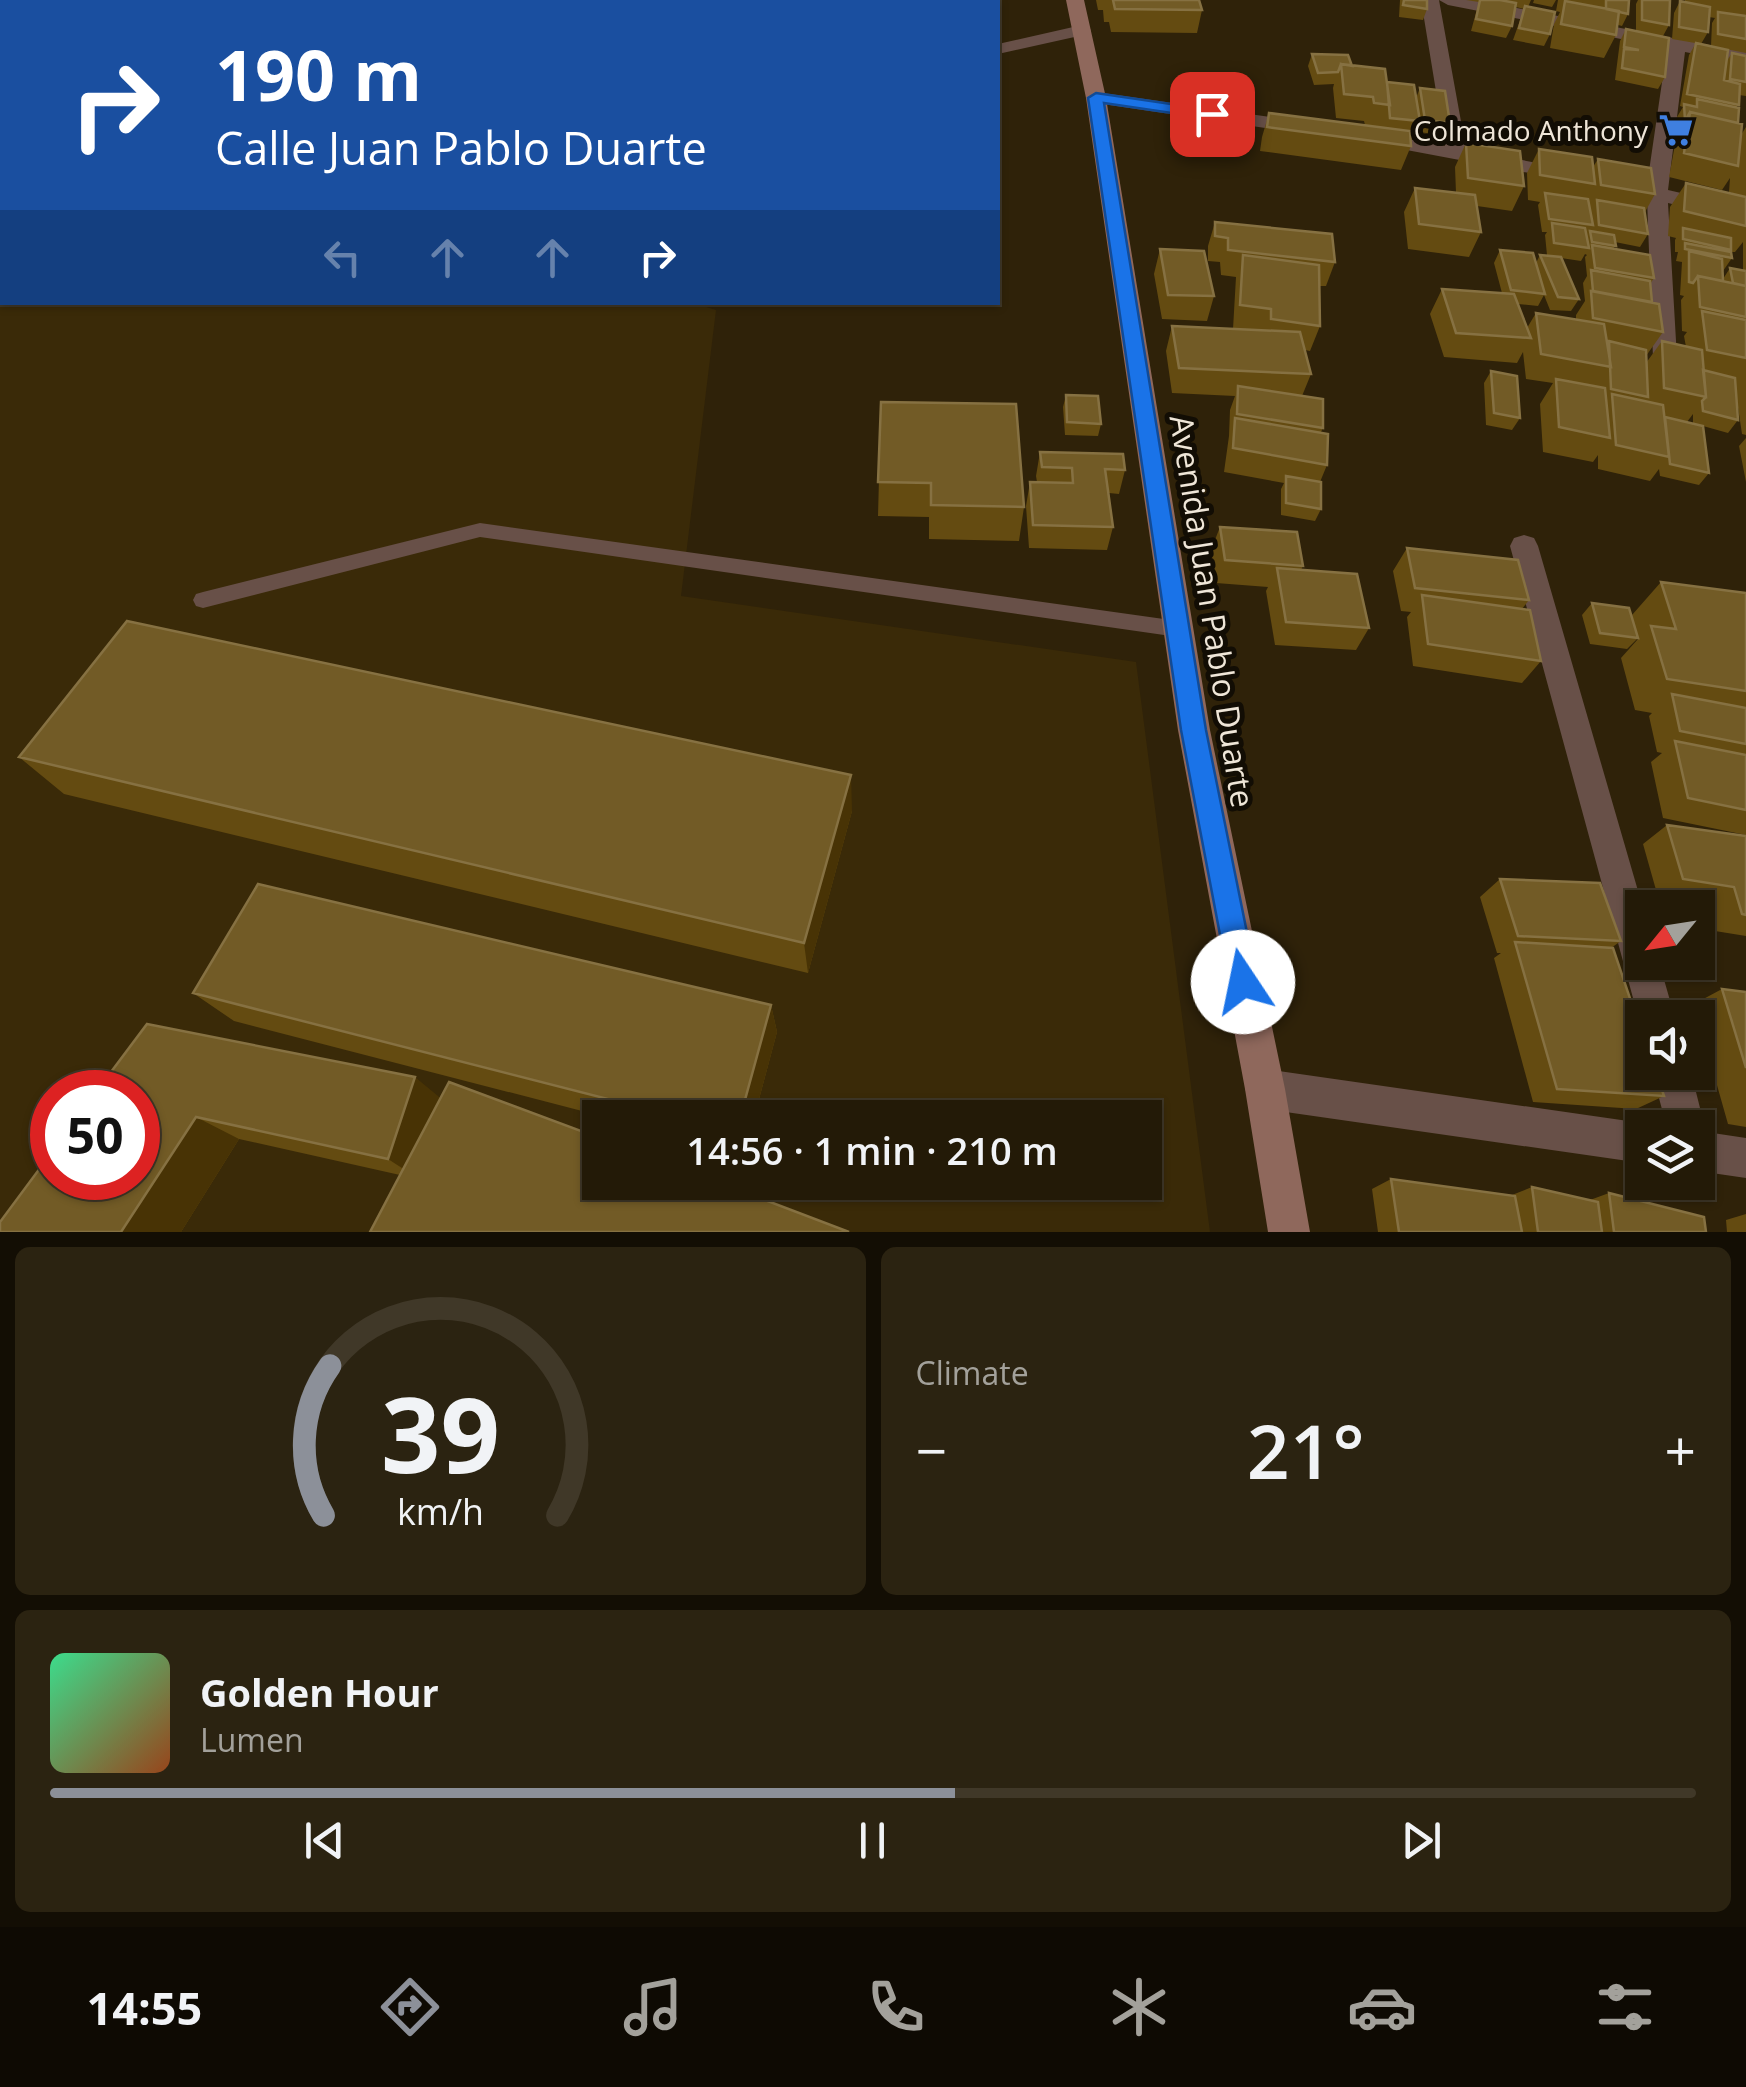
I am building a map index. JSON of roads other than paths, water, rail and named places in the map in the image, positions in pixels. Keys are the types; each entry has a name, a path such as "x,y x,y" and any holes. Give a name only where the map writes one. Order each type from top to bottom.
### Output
{"main road":[{"name":"Avenida Juan Pablo Duarte","path":"1075,0 1096,98 1194,730 1265,1089 1288,1232"}],"street":[{"path":"1430,0 1457,154"},
{"path":"1448,0 1746,58"},
{"path":"1000,49 1082,30"},
{"path":"1666,358 1657,191 1677,44"},
{"path":"1096,98 1337,132 1657,191 1746,215"},
{"path":"1524,546 1651,1000"},
{"path":"1265,1089 1625,1141"},
{"path":"1715,1153 1746,1158"}],"lane":[{"path":"203,600 480,530 1178,629"}],"place":[{"name":"Colmado Anthony","path":"1676,130"}]}
